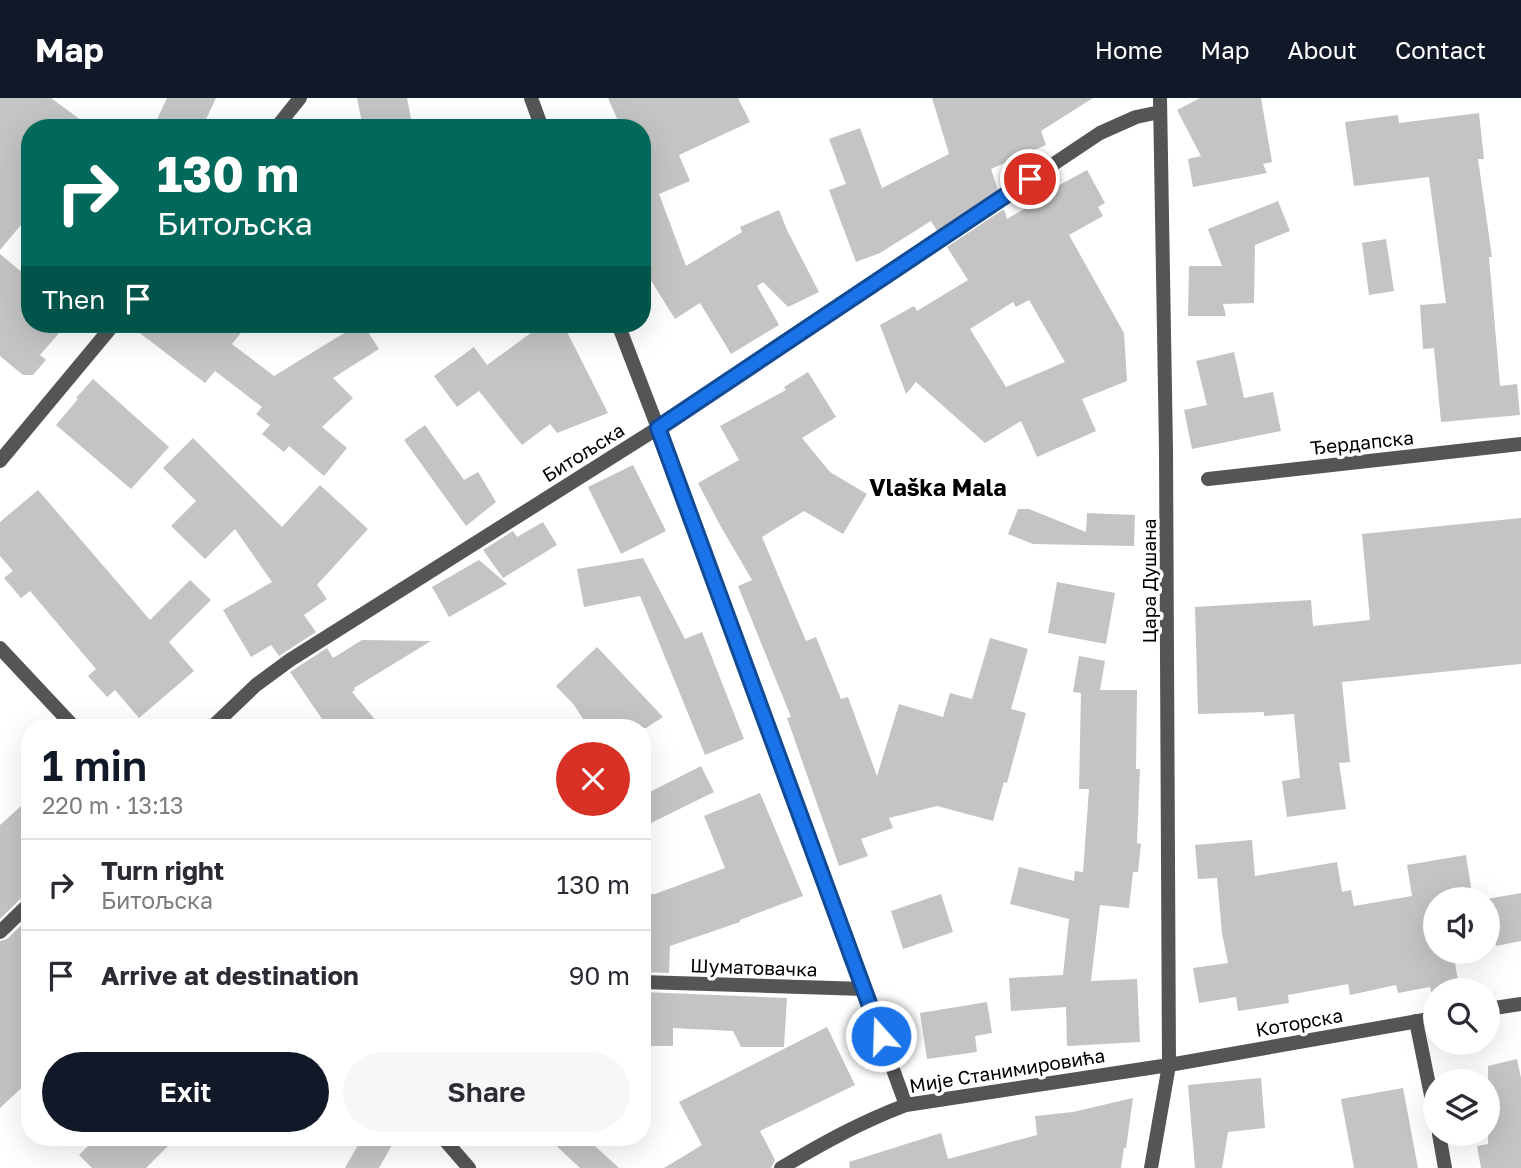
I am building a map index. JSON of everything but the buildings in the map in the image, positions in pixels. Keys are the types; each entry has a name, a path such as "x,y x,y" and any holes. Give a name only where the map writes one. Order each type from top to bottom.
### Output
{"street":[{"path":"283,119 300,98"},
{"path":"531,98 539,119"},
{"name":"Битољска","path":"220,719 256,685 290,660 658,428 1100,132 1160,105"},
{"name":"Цара Душана","path":"1150,1168 1169,1065 1166,449 1160,105"},
{"path":"0,461 107,333"},
{"path":"621,333 906,1105"},
{"name":"Ђердапска","path":"1208,479 1521,444"},
{"path":"0,648 67,719"},
{"path":"0,932 21,912"},
{"name":"Шуматовачка","path":"651,982 864,989"},
{"path":"1500,1007 1521,1004"},
{"name":"Которска","path":"1169,1065 1423,1020"},
{"path":"1416,1021 1426,1069"},
{"name":"Мије Станимировића","path":"781,1168 871,1118 906,1105 1169,1065"},
{"path":"450,1146 470,1168"},
{"path":"1441,1146 1446,1168"}],"district":[{"name":"Vlaška Mala","path":"938,487"}],"route":[{"path":"881,1036 658,428 1030,179"}]}
